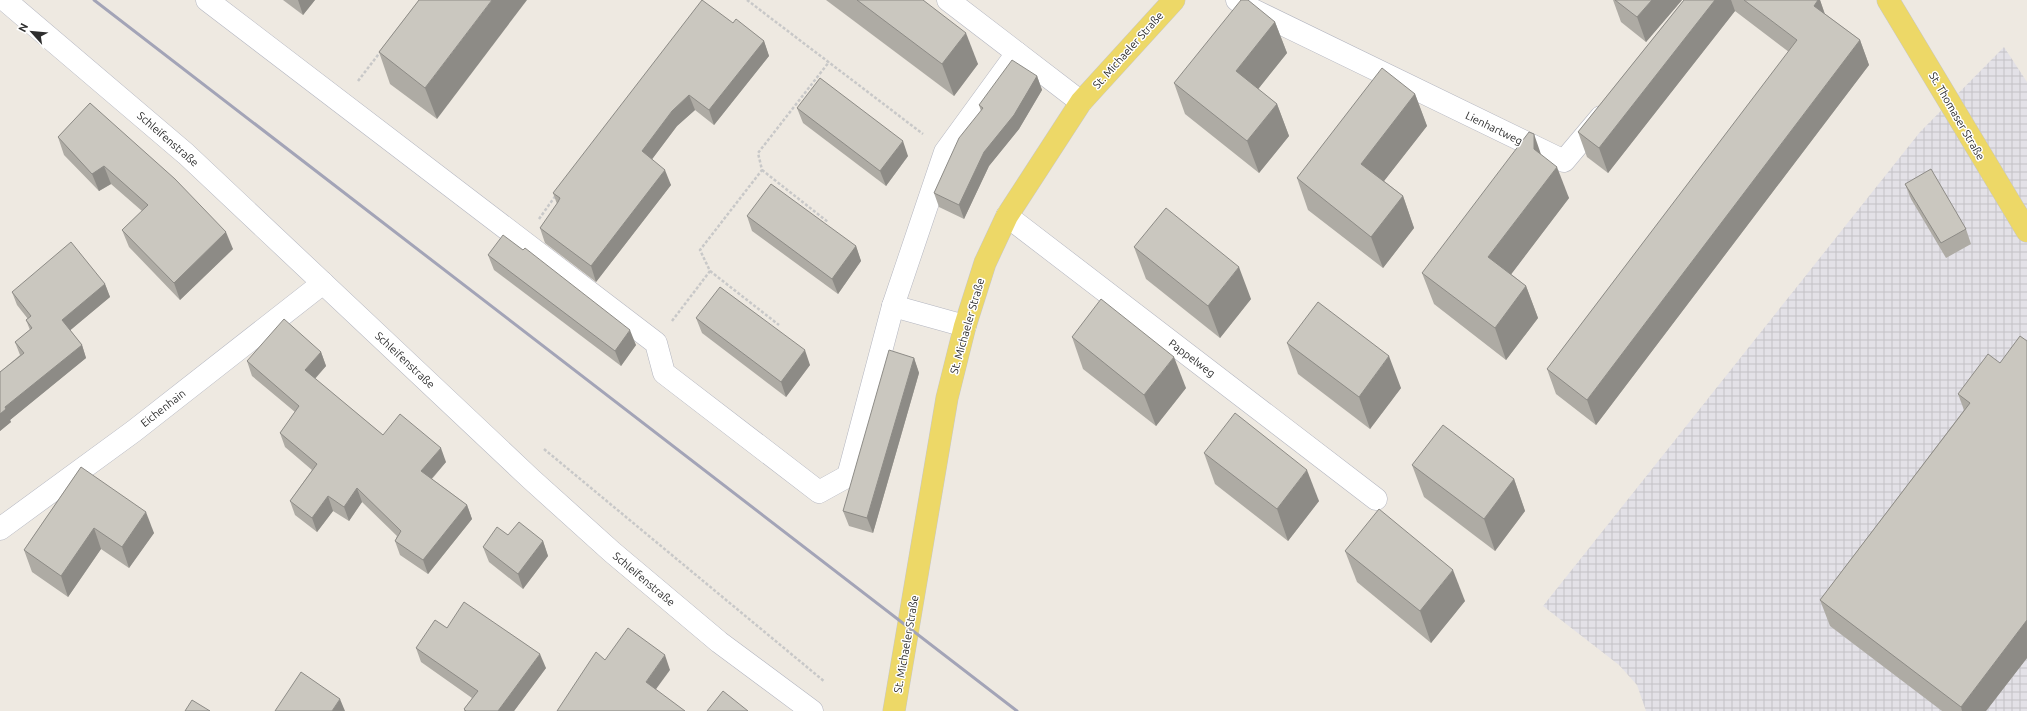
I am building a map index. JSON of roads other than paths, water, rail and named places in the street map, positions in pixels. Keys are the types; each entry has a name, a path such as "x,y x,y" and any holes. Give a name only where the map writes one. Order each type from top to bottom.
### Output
{"main road":[{"name":"St. Michaeler Straße","path":"894,711 947,398 965,326 985,263 1007,216 1081,102 1174,0"},
{"name":"St. Thomaser Straße","path":"1888,0 2027,231"}],"street":[{"name":"Schleifenstraße","path":"5,0 186,154 531,479 612,552 719,642 812,711"},
{"path":"207,0 656,343 664,373 819,492 848,476 893,306 945,152 1017,53"},
{"path":"948,0 1081,102"},
{"name":"Lienhartweg","path":"1237,0 1245,6 1564,162 1613,102"},
{"name":"Pappelweg","path":"1007,216 1376,499"},
{"name":"Eichenhain","path":"0,529 134,431 323,284"},
{"path":"893,306 965,326"}],"railway":[{"path":"94,0 1017,711"}]}
